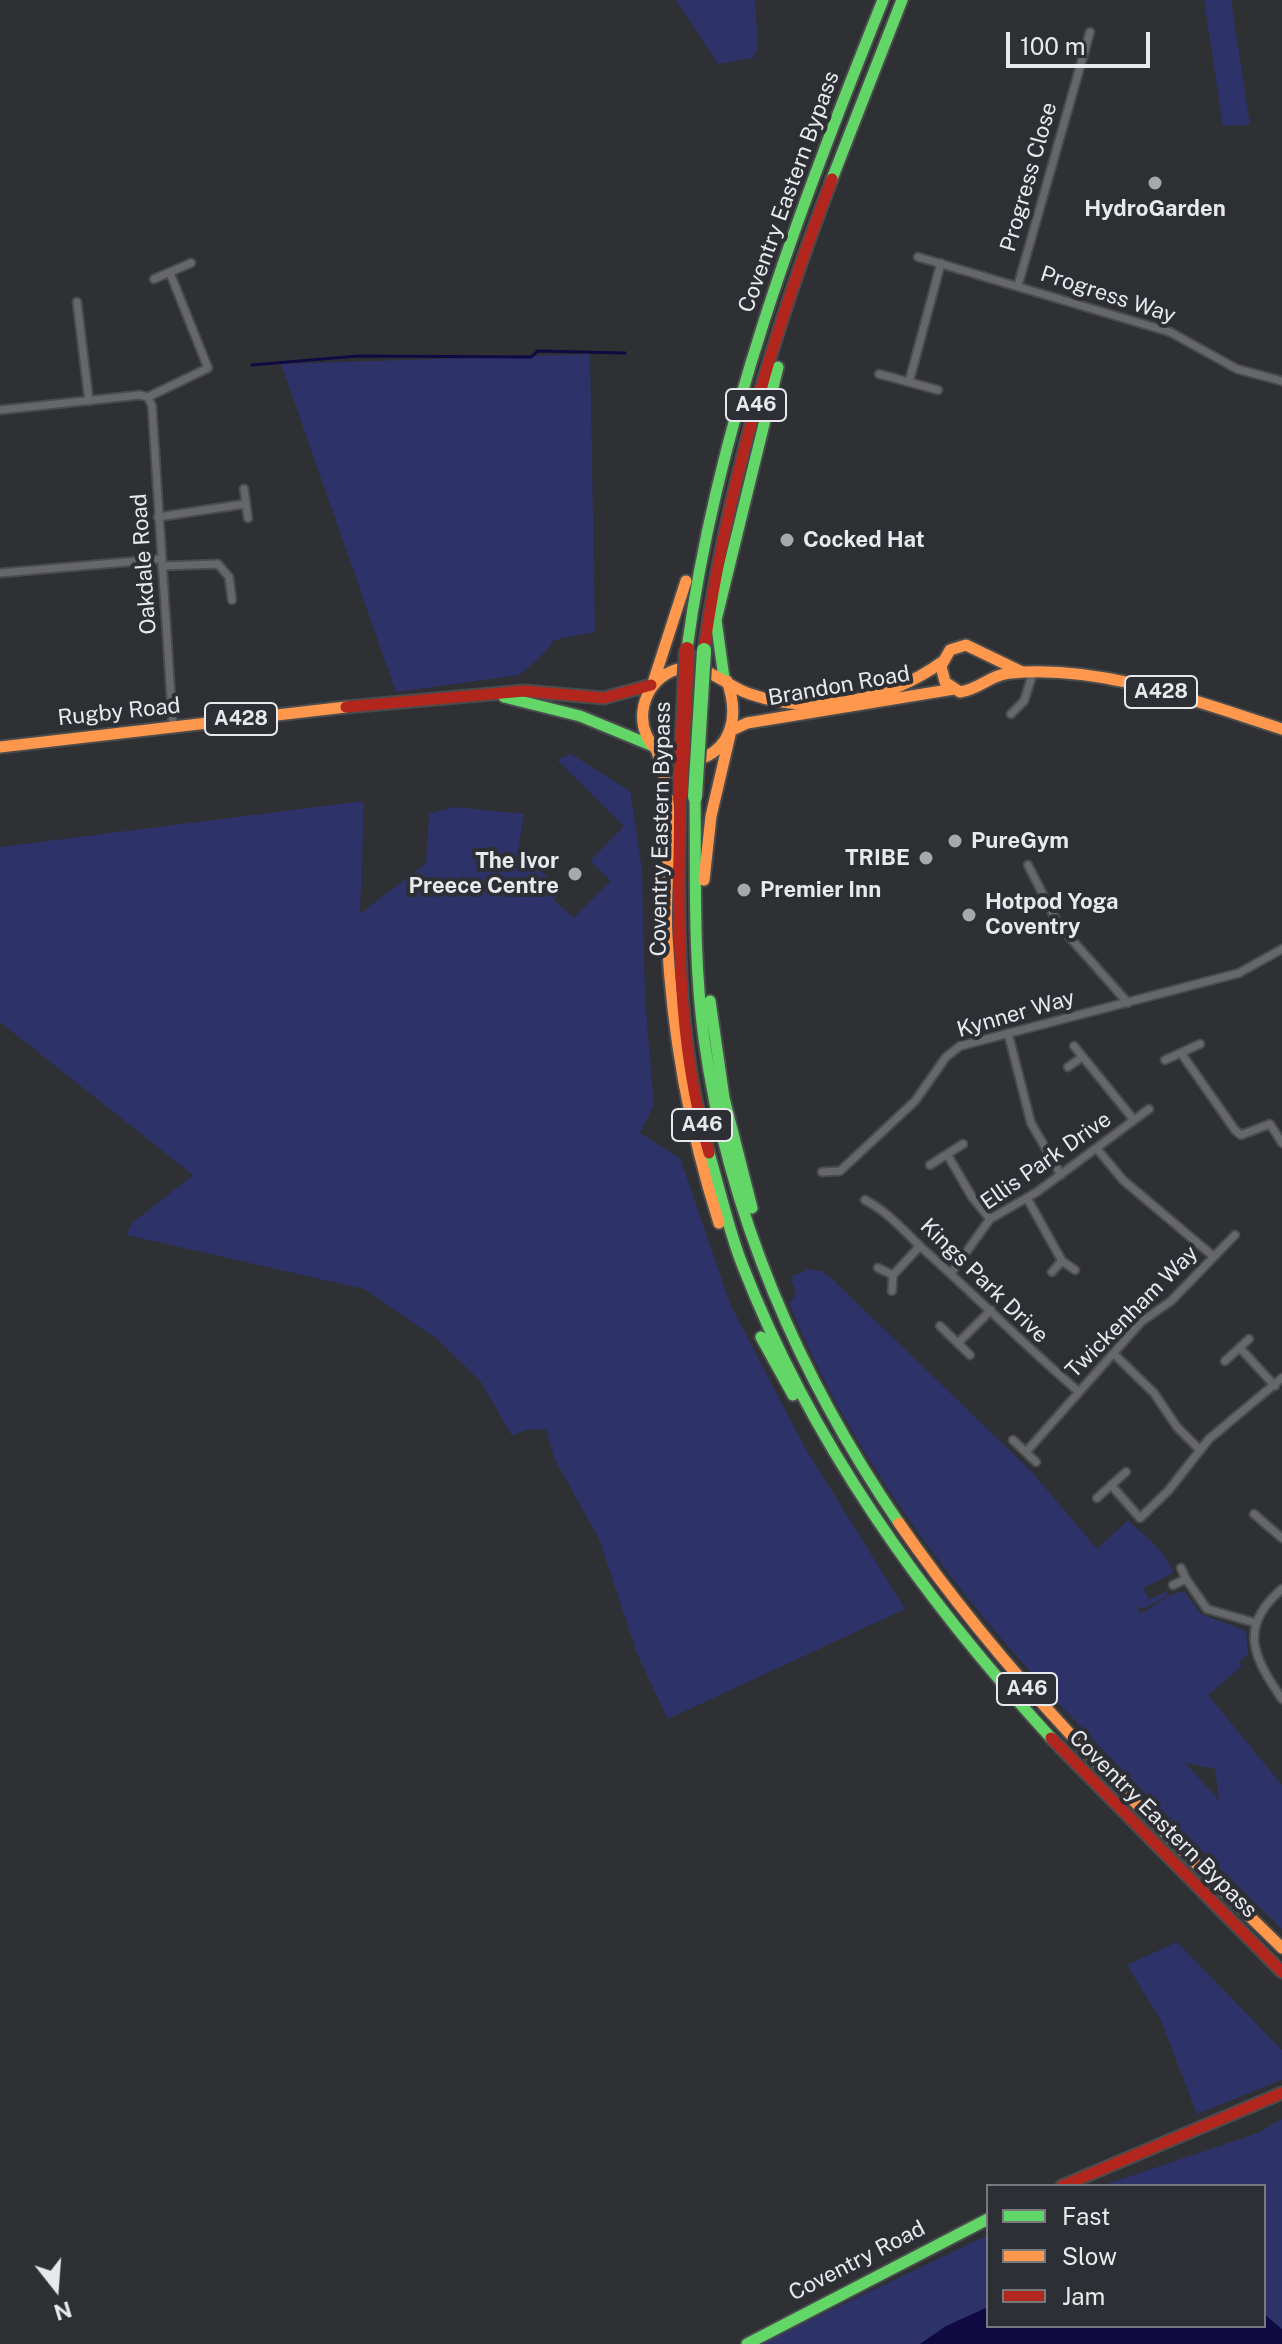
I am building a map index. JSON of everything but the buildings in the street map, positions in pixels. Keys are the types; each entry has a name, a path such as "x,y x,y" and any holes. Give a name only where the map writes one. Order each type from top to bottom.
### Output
{"main road":[{"name":"Coventry Eastern Bypass","path":"883,0 811,193 733,420 703,541 687,649 687,797 680,952 689,1045 703,1130 745,1275 772,1339 819,1431 876,1523 984,1666 1084,1778 1282,1972"},
{"name":"Coventry Eastern Bypass","path":"902,0 836,167 775,344 733,487 709,604 687,797 704,1039 715,1103 748,1226 789,1331 855,1458 901,1526 995,1652 1095,1764 1282,1948"},
{"path":"819,1393 755,1221 724,1098 711,1007 704,880 711,816 735,710 725,680 716,620 723,578 786,335 819,243 836,167"},
{"path":"811,193 774,269 726,417 681,605 643,706 643,722 667,771 670,788 666,877 668,954 693,1132 713,1206 762,1339 782,1380 819,1431"},
{"path":"960,645 981,650 989,667 982,685 970,691 954,689 944,679 942,662 950,650 960,645"},
{"name":"A428","path":"981,650 1028,672"},
{"name":"Brandon Road","path":"725,680 771,701 837,701 921,680 942,662"},
{"path":"652,684 678,669 696,668 725,680"},
{"name":"A428","path":"982,685 993,676 1028,672 1112,681 1153,690 1282,729"},
{"name":"Rugby Road","path":"0,747 481,693 524,691 604,698 652,684"},
{"name":"Brandon Road","path":"731,732 747,723 954,689"},
{"name":"Rugby Road","path":"481,693 573,712 616,727 654,748"},
{"path":"654,748 676,759 691,760 715,752 731,732"},
{"path":"1067,2184 1282,2093"},
{"name":"Coventry Road","path":"747,2344 986,2220"}],"street":[{"name":"Progress Close","path":"1018,285 1090,32"},
{"name":"Progress Way","path":"918,257 1170,332 1237,369 1282,381"},
{"path":"154,279 191,263"},
{"path":"909,382 941,263"},
{"path":"0,410 140,395 148,397 208,368 170,273"},
{"path":"77,302 89,401"},
{"path":"879,374 938,390"},
{"name":"Oakdale Road","path":"148,397 152,406 173,729"},
{"path":"244,489 248,518"},
{"path":"158,517 245,504"},
{"path":"0,573 161,563 218,564 229,577 232,600"},
{"path":"1011,714 1024,701 1028,672"},
{"name":"Kynner Way","path":"1028,865 1058,924 1128,1003"},
{"name":"Kynner Way","path":"822,1172 840,1171 915,1101 952,1050 967,1043 1239,973 1282,949"},
{"path":"1008,1033 1031,1123 1061,1175"},
{"path":"1165,1060 1200,1044"},
{"name":"Ellis Park Drive","path":"1074,1046 1134,1120"},
{"path":"1181,1053 1235,1130 1241,1135 1270,1124 1282,1143"},
{"path":"1068,1067 1082,1057"},
{"name":"Ellis Park Drive","path":"952,1272 990,1219 1061,1175 1149,1109"},
{"path":"930,1165 963,1144"},
{"path":"1097,1149 1134,1189 1213,1256"},
{"path":"947,1154 972,1197 990,1219"},
{"path":"1027,1198 1062,1261 1075,1270"},
{"name":"Kings Park Drive","path":"865,1200 880,1208 952,1272 1025,1346 1078,1391"},
{"name":"Twickenham Way","path":"1026,1452 1141,1322 1171,1301 1235,1235"},
{"path":"892,1291 893,1275 920,1246"},
{"path":"1052,1272 1062,1261"},
{"path":"878,1268 893,1275"},
{"path":"958,1343 991,1310"},
{"path":"940,1326 970,1355"},
{"path":"1225,1361 1249,1339"},
{"path":"1240,1348 1275,1386"},
{"path":"1115,1355 1154,1393 1177,1427 1200,1450"},
{"path":"1111,1485 1140,1518 1168,1491 1200,1450 1282,1378"},
{"path":"1013,1440 1036,1462"},
{"path":"1097,1498 1126,1472"},
{"path":"1254,1514 1282,1538"},
{"path":"1256,1532 1264,1524"},
{"path":"1181,1568 1207,1609 1256,1623"},
{"path":"1173,1585 1186,1579"},
{"path":"1282,1589 1263,1608 1256,1623 1257,1660 1282,1699"}],"shaded area":[{"path":"676,0 755,0 758,48 753,58 718,64"},
{"path":"1204,0 1231,0 1250,125 1223,126"},
{"path":"590,354 595,632 554,640 519,675 396,692 281,364"},
{"path":"571,754 630,791 642,869 645,999 654,1105 640,1133 680,1158 731,1306 804,1446 905,1609 668,1719 637,1654 599,1539 554,1458 546,1429 526,1430 512,1436 481,1382 437,1339 364,1289 127,1235 131,1224 193,1175 0,1022 0,847 364,801 360,914 426,863 429,814 454,807 524,814 518,851 563,890 554,900 574,918 611,881 590,861 624,826 557,760"},
{"path":"809,1269 822,1271 832,1279 1031,1471 1097,1549 1128,1520 1147,1538 1161,1552 1173,1573 1143,1588 1149,1599 1168,1591 1166,1597 1145,1608 1137,1607 1141,1614 1172,1594 1184,1591 1201,1614 1246,1631 1248,1655 1239,1662 1242,1666 1208,1695 1282,1785 1282,1929 1070,1715 1003,1640 940,1562 882,1480 832,1394 789,1303 796,1295 791,1277","holes":["1186,1763 1215,1769 1219,1800"]},
{"path":"1177,1942 1282,2050 1282,2080 1197,2114 1161,2021 1127,1965"},
{"path":"1282,2119 1282,2344 760,2344 986,2236 986,2328 1266,2328 1266,2184 1107,2184 1258,2133"},
{"path":"986,2308 986,2328 1266,2328 1266,2316 1282,2329 1282,2344 920,2344 946,2326"}],"waterway":[{"path":"252,365 358,356 531,357 538,351 625,353"}],"traffic: fast":[{"path":"687,649 718,482 740,400 792,238 883,0"},
{"path":"832,179 902,0"},
{"path":"724,678 716,620 778,367"},
{"path":"695,797 704,650"},
{"path":"504,697 580,716 653,746"},
{"path":"695,797 700,1009 715,1104 731,1168 750,1231 800,1352 830,1411 899,1523"},
{"path":"710,1001 724,1098 752,1208"},
{"path":"709,1153 742,1264 801,1393 836,1455 915,1573 958,1629 1051,1738"},
{"path":"761,1337 793,1395"},
{"path":"747,2344 986,2220"}],"traffic: slow":[{"path":"653,683 686,581"},
{"path":"1022,672 966,645 950,650 941,666 945,682 960,692 1004,674 1080,674 1183,697 1282,729"},
{"path":"727,681 733,709 729,731 719,747 705,757 688,761 671,758 656,749 643,723 645,700 657,681 676,670 688,668 705,671 720,678 727,683 734,687 742,691 774,701 824,704 849,701 898,687 942,662"},
{"path":"732,730 747,723 954,689"},
{"path":"0,747 346,707"},
{"path":"704,880 711,816 730,735"},
{"path":"656,749 663,771 669,817 666,913 673,1009 691,1117 719,1223"},
{"path":"899,1523 942,1582 1032,1693 1129,1796 1282,1948"}],"traffic: jam":[{"path":"704,650 725,529 754,411 790,295 832,179"},
{"path":"680,796 687,649"},
{"path":"346,707 524,691 604,698 651,685"},
{"path":"680,796 679,931 684,1021 698,1110 709,1153"},
{"path":"1051,1738 1282,1972"},
{"path":"1067,2184 1282,2093"}],"place":[{"name":"HydroGarden","path":"1155,183"},
{"name":"Cocked Hat","path":"787,540"},
{"name":"PureGym","path":"955,841"},
{"name":"TRIBE","path":"926,858"},
{"name":"The Ivor Preece Centre","path":"575,874"},
{"name":"Premier Inn","path":"744,890"},
{"name":"Hotpod Yoga Coventry","path":"969,915"}]}
